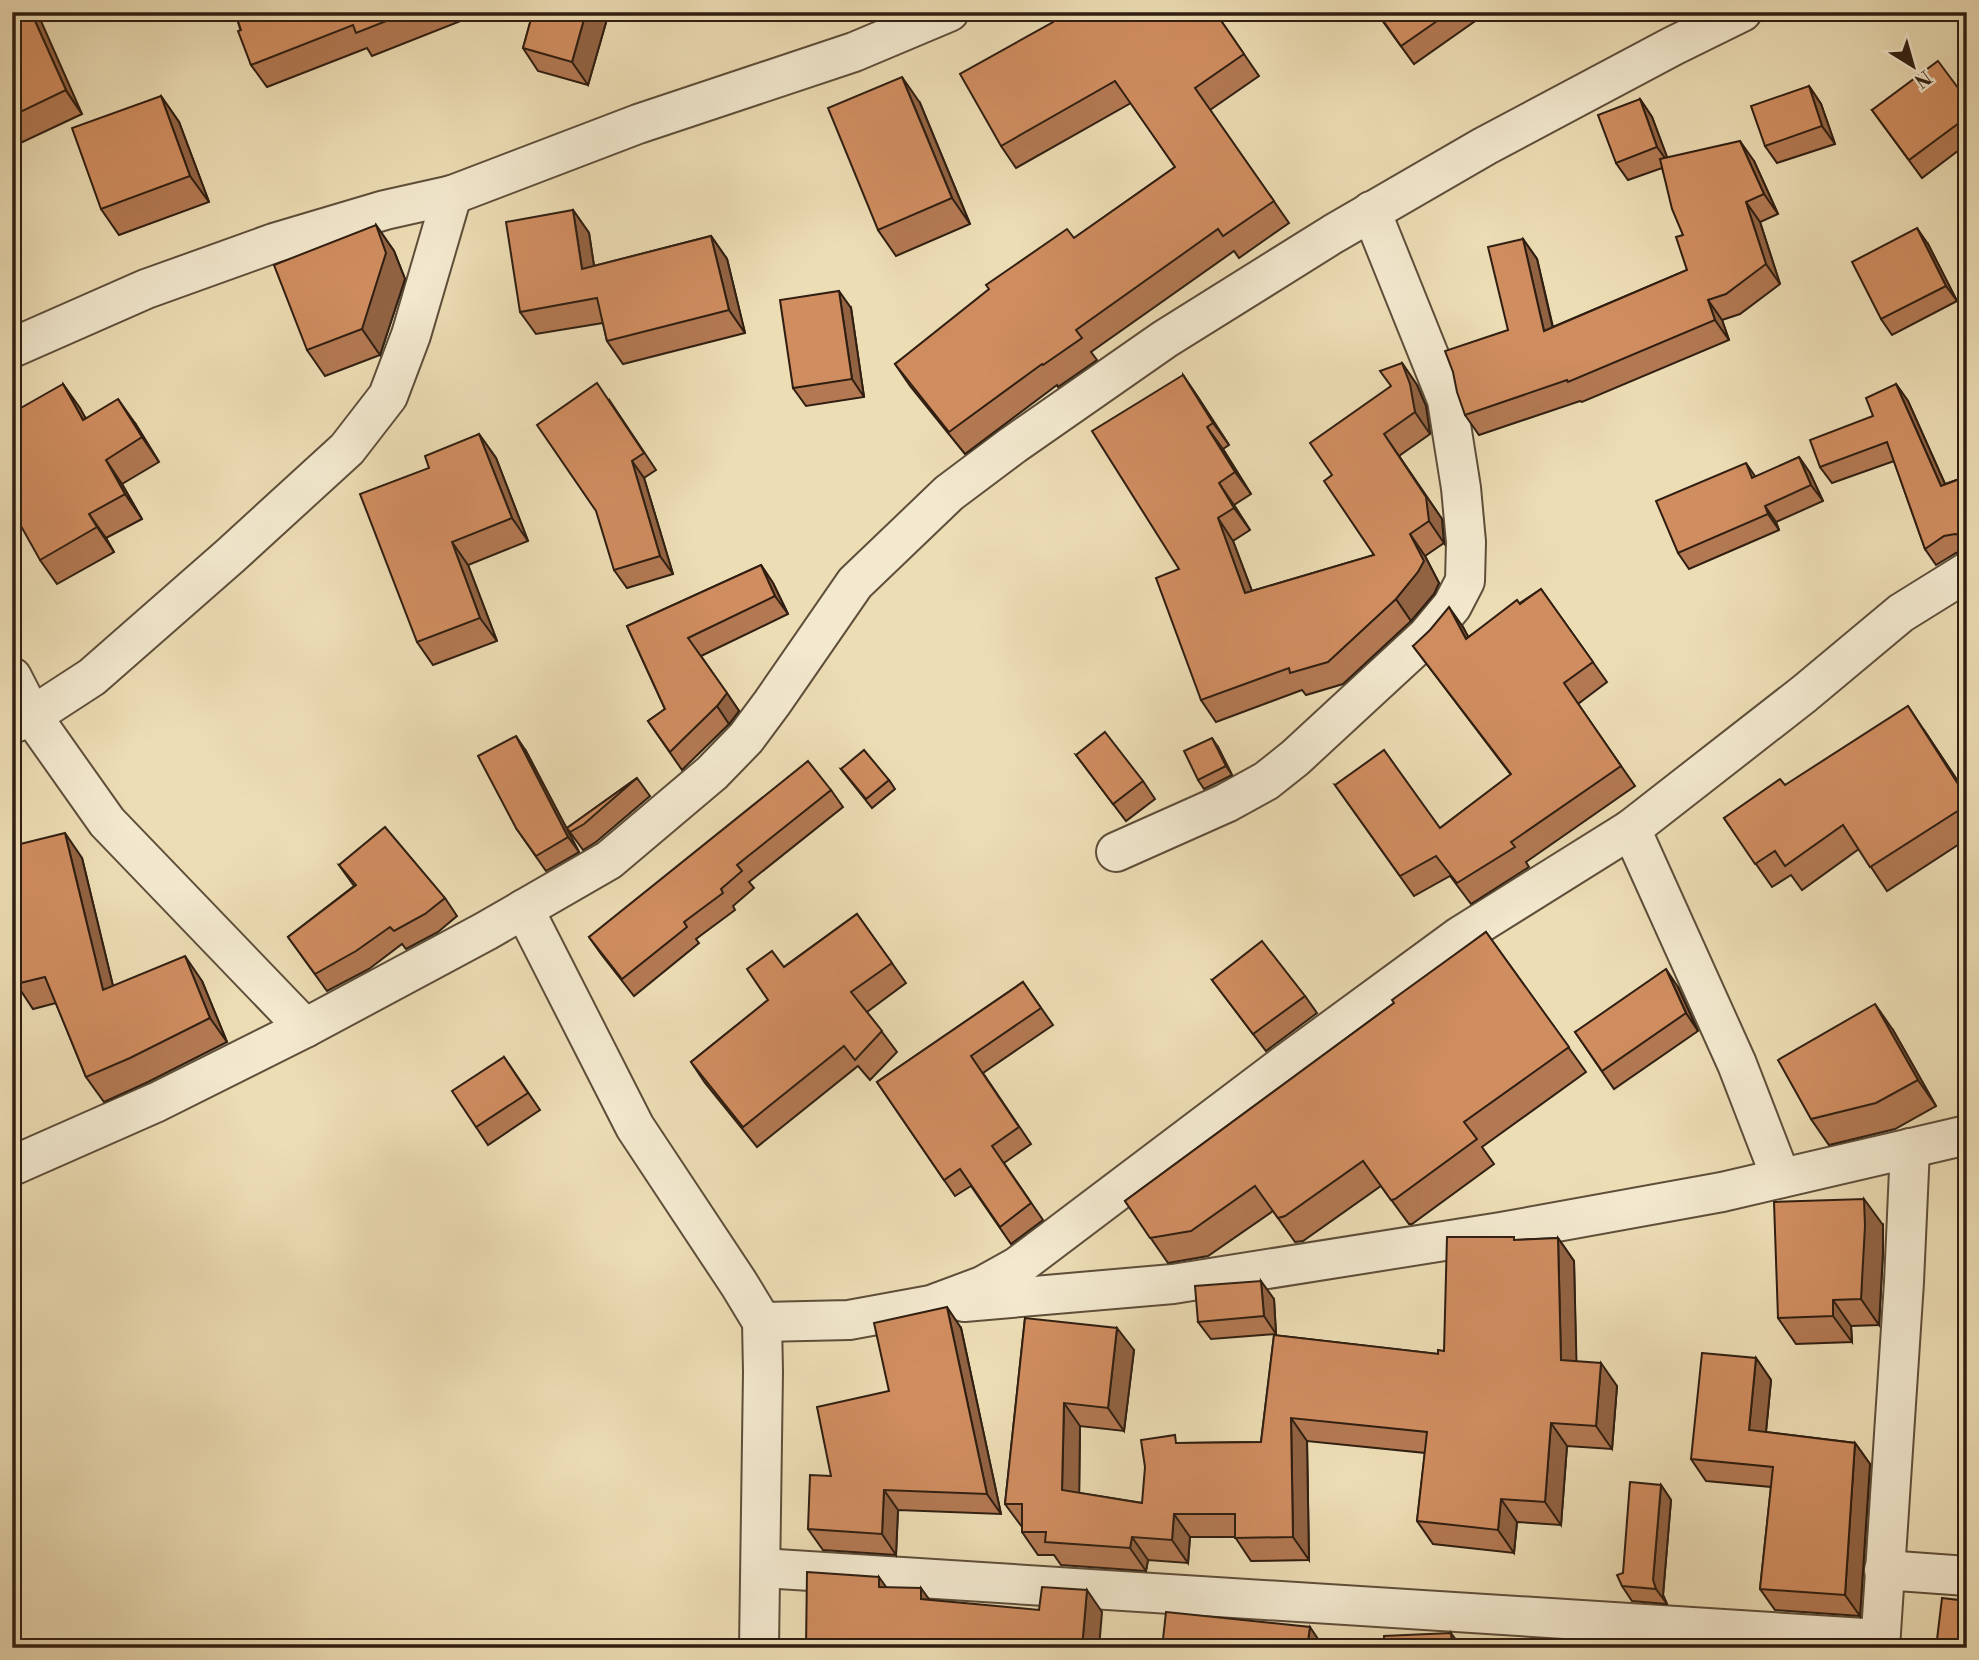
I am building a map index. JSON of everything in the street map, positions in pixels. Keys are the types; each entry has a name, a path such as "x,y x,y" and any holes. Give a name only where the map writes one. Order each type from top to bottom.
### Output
{"street":[{"path":"12,348 146,289 274,243 452,195 638,124 854,52 949,12"},
{"path":"12,1166 157,1102 305,1028 486,932 609,860 712,774 746,737 855,583 949,493 1165,339 1371,211 1496,140 1742,12"},
{"path":"22,720 92,677 230,556 346,449 388,396 411,335 452,195"},
{"path":"1116,852 1226,803 1266,781 1295,758 1427,636 1452,606 1465,581 1465,528 1447,400 1371,211"},
{"path":"931,1305 982,1286 1018,1266 1460,936 1631,829 1804,694 1901,613 1967,572"},
{"path":"12,677 22,720 107,822 305,1028"},
{"path":"1631,829 1737,1064 1781,1178"},
{"path":"524,909 635,1127 762,1322 764,1373 759,1648"},
{"path":"762,1322 849,1320 931,1305 1173,1284 1501,1232 1723,1192 1967,1135"},
{"path":"761,1568 1880,1643 1904,1282 1910,1148"},
{"path":"1884,1570 1967,1576"}],"building":[{"path":"12,12 31,12 66,90 12,116"},
{"path":"235,12 409,12 356,33 353,25 251,65 238,31 241,30"},
{"path":"533,12 586,12 572,62 523,48"},
{"path":"1048,12 1215,12 1244,54 1195,88 1274,201 1223,236 1218,229 1076,330 1082,338 949,432 895,364 989,289 986,285 1067,229 1074,238 1175,167 1115,81 1001,146 960,74 1053,22"},
{"path":"1377,12 1450,12 1401,46"},
{"path":"1938,61 1967,100 1967,117 1909,160 1872,110"},
{"path":"902,77 952,198 878,230 828,108"},
{"path":"1809,86 1822,126 1765,146 1751,106"},
{"path":"161,96 190,176 101,209 72,128"},
{"path":"1640,99 1657,147 1616,163 1598,115"},
{"path":"1740,141 1764,194 1746,202 1766,264 1726,294 1708,300 1715,320 1568,382 1567,380 1465,415 1445,351 1508,330 1488,247 1523,239 1544,331 1687,270 1676,237 1683,235 1672,209 1660,159"},
{"path":"573,210 582,269 711,236 729,310 607,341 597,298 520,312 506,222"},
{"path":"376,225 386,253 362,329 307,350 274,265"},
{"path":"1917,228 1946,286 1881,319 1852,262"},
{"path":"839,291 852,379 793,388 780,300"},
{"path":"1402,363 1410,384 1415,412 1384,434 1426,497 1429,521 1410,534 1424,561 1418,572 1396,599 1328,662 1290,673 1289,668 1201,700 1156,578 1179,569 1092,431 1183,375 1213,423 1207,427 1235,472 1219,483 1234,508 1218,518 1245,593 1374,555 1324,481 1332,475 1310,443 1391,386 1380,371"},
{"path":"597,383 644,453 632,461 660,556 614,570 596,511 537,425"},
{"path":"63,384 83,420 118,399 142,437 106,460 125,494 89,514 97,527 40,560 12,510 12,413"},
{"path":"1896,384 1941,486 1965,477 1967,480 1967,537 1955,534 1944,536 1925,549 1887,442 1820,467 1810,440 1873,416 1866,398"},
{"path":"479,434 512,518 452,542 480,618 417,642 360,494 429,468 425,456"},
{"path":"1799,457 1811,485 1765,506 1768,514 1678,553 1656,501 1746,463 1752,478"},
{"path":"761,565 775,596 688,638 727,693 670,752 648,721 665,709 627,626"},
{"path":"1541,589 1593,662 1564,683 1621,766 1511,842 1515,847 1457,883 1436,856 1400,876 1335,785 1384,750 1440,828 1511,774 1413,646 1449,607 1466,639 1517,600 1520,604"},
{"path":"1908,706 1967,798 1967,805 1870,867 1843,825 1785,866 1775,851 1755,864 1724,818 1780,779 1785,785"},
{"path":"1105,732 1143,781 1113,804 1076,755"},
{"path":"516,736 568,837 536,856 516,828 478,756"},
{"path":"1212,738 1226,766 1198,780 1184,751"},
{"path":"864,750 889,780 866,799 841,769"},
{"path":"808,761 831,790 737,865 742,871 721,889 723,893 684,922 687,927 622,979 589,937"},
{"path":"637,778 584,824 570,832 567,828"},
{"path":"385,827 445,898 425,914 394,931 390,927 356,951 315,974 288,937 356,885 339,865"},
{"path":"65,833 103,990 185,956 210,1018 86,1077 45,977 16,984 12,970 12,846"},
{"path":"857,914 892,963 851,992 882,1031 855,1060 844,1046 743,1127 691,1062 768,1000 747,969 772,951 784,967"},
{"path":"1486,932 1569,1047 1464,1122 1477,1139 1395,1199 1391,1200 1363,1161 1285,1216 1278,1218 1255,1186 1191,1231 1150,1238 1125,1201"},
{"path":"1262,941 1305,996 1253,1034 1212,980"},
{"path":"1666,969 1686,1013 1602,1071 1575,1032"},
{"path":"1023,982 1041,1008 971,1056 1019,1127 992,1146 1031,1203 1000,1227 960,1169 944,1180 877,1082"},
{"path":"1875,1004 1918,1080 1876,1103 1811,1119 1778,1060"},
{"path":"504,1057 528,1093 476,1127 452,1091"},
{"path":"1864,1199 1861,1299 1833,1300 1833,1316 1778,1318 1774,1202"},
{"path":"1447,1237 1514,1237 1514,1240 1558,1238 1561,1360 1601,1363 1596,1426 1551,1423 1545,1502 1501,1499 1498,1530 1417,1521 1427,1432 1291,1418 1293,1537 1235,1538 1235,1514 1174,1514 1172,1540 1132,1537 1130,1548 1045,1542 1046,1532 1022,1532 1022,1504 1005,1504 1025,1318 1117,1328 1108,1408 1064,1403 1062,1490 1142,1503 1145,1467 1141,1440 1175,1435 1176,1443 1261,1442 1274,1335 1438,1354 1438,1350 1444,1351"},
{"path":"1261,1281 1264,1316 1198,1322 1195,1286"},
{"path":"947,1307 987,1494 884,1490 882,1534 808,1529 810,1475 831,1476 817,1407 889,1391 874,1323"},
{"path":"1702,1353 1756,1358 1749,1430 1855,1443 1845,1595 1760,1589 1773,1467 1691,1459"},
{"path":"1630,1482 1661,1485 1653,1580 1656,1589 1622,1586 1617,1575 1623,1573"},
{"path":"807,1572 879,1577 879,1587 921,1588 921,1599 1039,1610 1042,1587 1087,1590 1082,1648 806,1648"},
{"path":"1942,1598 1967,1601 1967,1648 1936,1648"},
{"path":"1166,1612 1310,1627 1307,1648 1162,1648"},
{"path":"1451,1633 1452,1646 1468,1648 1384,1648 1384,1636"}]}
